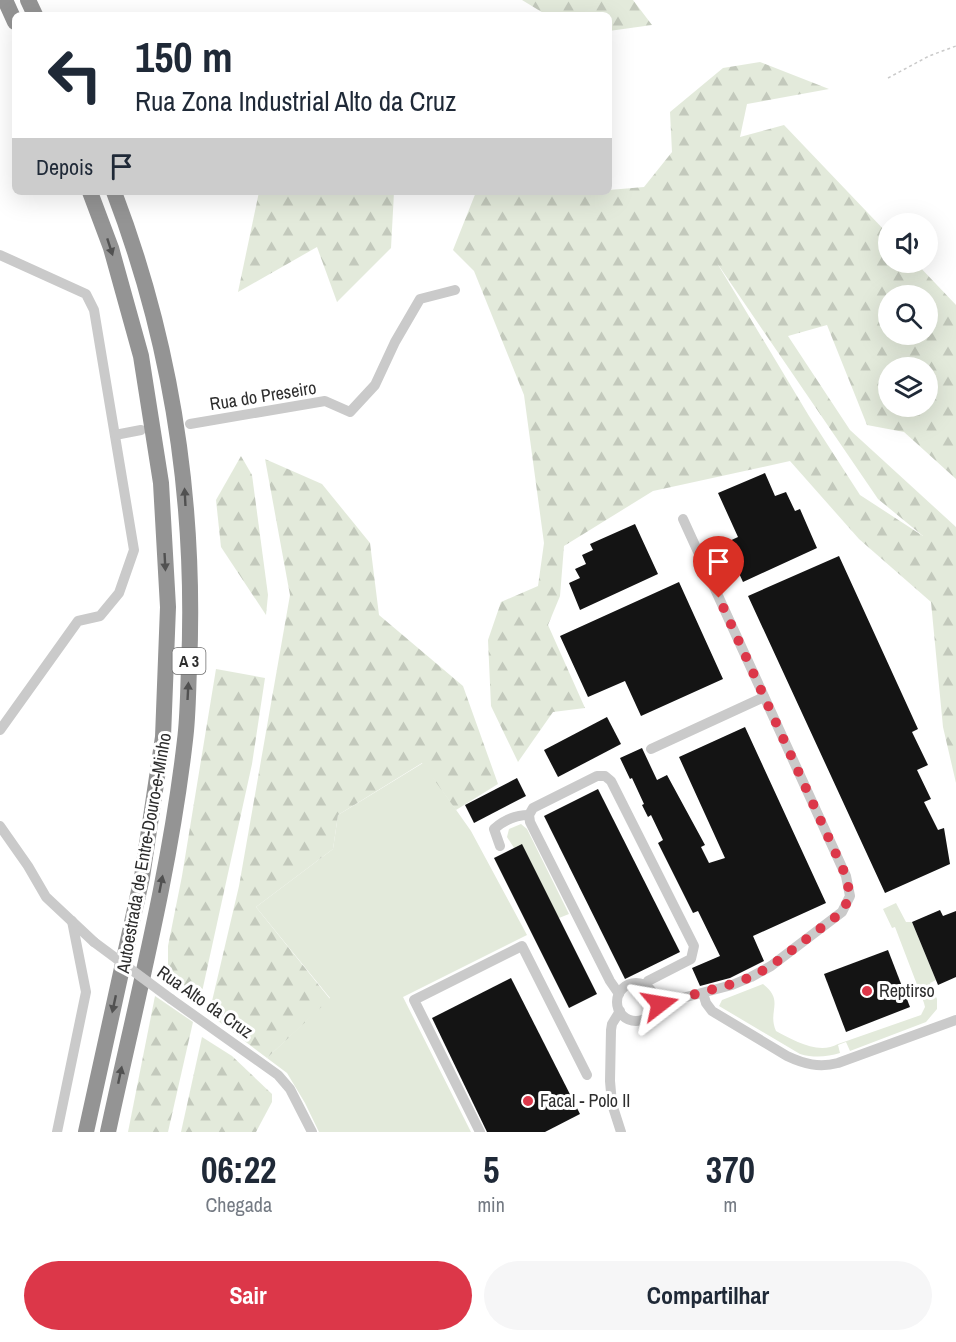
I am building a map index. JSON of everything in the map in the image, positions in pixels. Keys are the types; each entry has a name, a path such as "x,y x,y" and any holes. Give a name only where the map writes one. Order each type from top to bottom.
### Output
{"highway":[{"path":"5,0 12,15"},
{"name":"Autoestrada de Entre-Douro-e-Minho","path":"86,1132 142,877 163,736 168,607 161,483 141,356 111,248 91,195"},
{"name":"Autoestrada de Entre-Douro-e-Minho","path":"108,1132 162,880 186,739 191,607 184,481 163,353 131,238 115,195"}],"street":[{"path":"0,255 86,294 94,310 134,550 119,592 100,616 78,621 0,730"},
{"name":"Rua do Preseiro","path":"190,424 325,401 350,412 375,385 395,342 420,299 455,290"},
{"path":"115,435 141,430"},
{"path":"655,1004 703,993 751,977 771,966 842,912 850,896 846,876 684,519"},
{"path":"651,749 764,697"},
{"path":"619,994 629,985 636,983 645,986 651,991 655,1004 652,1012 642,1020 630,1020 620,1011 619,994 610,981 530,822 529,814 533,808 597,776 605,776 611,781 694,946 691,958 648,981 645,986"},
{"path":"500,846 494,829 499,824 519,815 529,814"},
{"name":"Rua Alto da Cruz","path":"0,826 46,897 94,942 278,1075 290,1089 312,1132"},
{"path":"57,1132 86,992 72,921"},
{"path":"480,1132 414,1000 522,946 587,1075"},
{"path":"703,993 712,1011 799,1062 821,1066 838,1063 956,1020"},
{"path":"620,1011 611,1030 610,1081 612,1104 621,1132"}],"path":[{"path":"888,78 929,56 956,46"}],"green space":[{"path":"522,0 633,0 652,25 612,31 612,12 542,12"},
{"path":"760,62 829,89 747,104 740,137 784,125 878,224 878,273 926,273 937,285 878,285 878,345 938,345 938,286 956,305 956,479 904,432 867,425 827,325 788,336 850,430 956,527 956,783 943,727 931,602 859,539 790,461 653,491 564,546 560,596 548,625 585,708 553,712 518,762 491,706 488,640 501,602 538,586 544,543 524,395 474,271 453,250 475,195 612,195 612,190 644,187 672,152 670,112 723,68","holes":["717,263 878,499 923,536 860,495 809,416"]},
{"path":"258,195 394,195 391,248 337,302 317,247 238,292"},
{"path":"241,456 252,475 268,595 266,615 221,547 216,500"},
{"path":"265,459 322,484 370,543 379,615 463,686 498,784 456,810 422,763 338,815 333,849 256,907 330,999 267,1058 209,1014 239,886 290,595"},
{"path":"216,669 265,678 252,764 200,1001 168,970 168,946 182,876"},
{"path":"423,763 471,831 527,935 403,997 471,1132 319,1132 287,1073 267,1058 330,998 256,907 333,849 338,815"},
{"path":"521,824 527,829 569,914 559,918 507,837 509,829"},
{"path":"896,903 906,922 912,922 936,980 930,983 937,999 937,1009 926,1022 850,1051 846,1042 838,1045 840,1053 815,1056 800,1054 719,1006 722,1000 763,984 773,996 773,1018 776,1031 806,1045 822,1048 921,1015 925,1007 924,1003 895,927 892,928 883,909"},
{"path":"155,996 193,1022 168,1132 128,1132"},
{"path":"202,1037 232,1056 272,1094 272,1102 256,1132 181,1132"}],"building":[{"path":"765,473 775,496 786,492 795,511 800,509 817,548 743,582 725,543 738,537 718,493"},
{"path":"635,524 658,574 580,610 569,583 580,578 575,569 586,564 582,555 593,550 590,544"},
{"path":"839,556 918,729 912,732 928,765 917,770 931,799 924,802 938,830 944,828 950,864 885,893 748,596"},
{"path":"679,582 723,679 641,716 625,681 588,697 560,636"},
{"path":"607,717 621,744 558,777 544,750"},
{"path":"745,727 826,903 753,936 764,961 730,978 700,986 692,968 720,956 698,911 693,913 658,843 663,840 651,815 648,817 632,778 630,779 620,758 642,748 657,780 667,775 705,845 701,847 709,863 725,858 679,757"},
{"path":"517,778 526,796 474,823 465,805"},
{"path":"598,789 680,952 625,979 544,816"},
{"path":"522,844 597,994 569,1008 494,858"},
{"path":"940,910 943,916 956,911 956,977 938,985 912,922"},
{"name":"Reptirso","path":"888,950 910,1007 846,1032 824,974"},
{"path":"511,978 580,1114 545,1132 487,1132 432,1018"}],"place":[{"name":"Reptirso","path":"867,991"},
{"name":"Facal - Polo II","path":"528,1101"}],"route":[{"path":"660,1004 732,984 759,973 842,912 850,896 846,876 719,598"}]}
